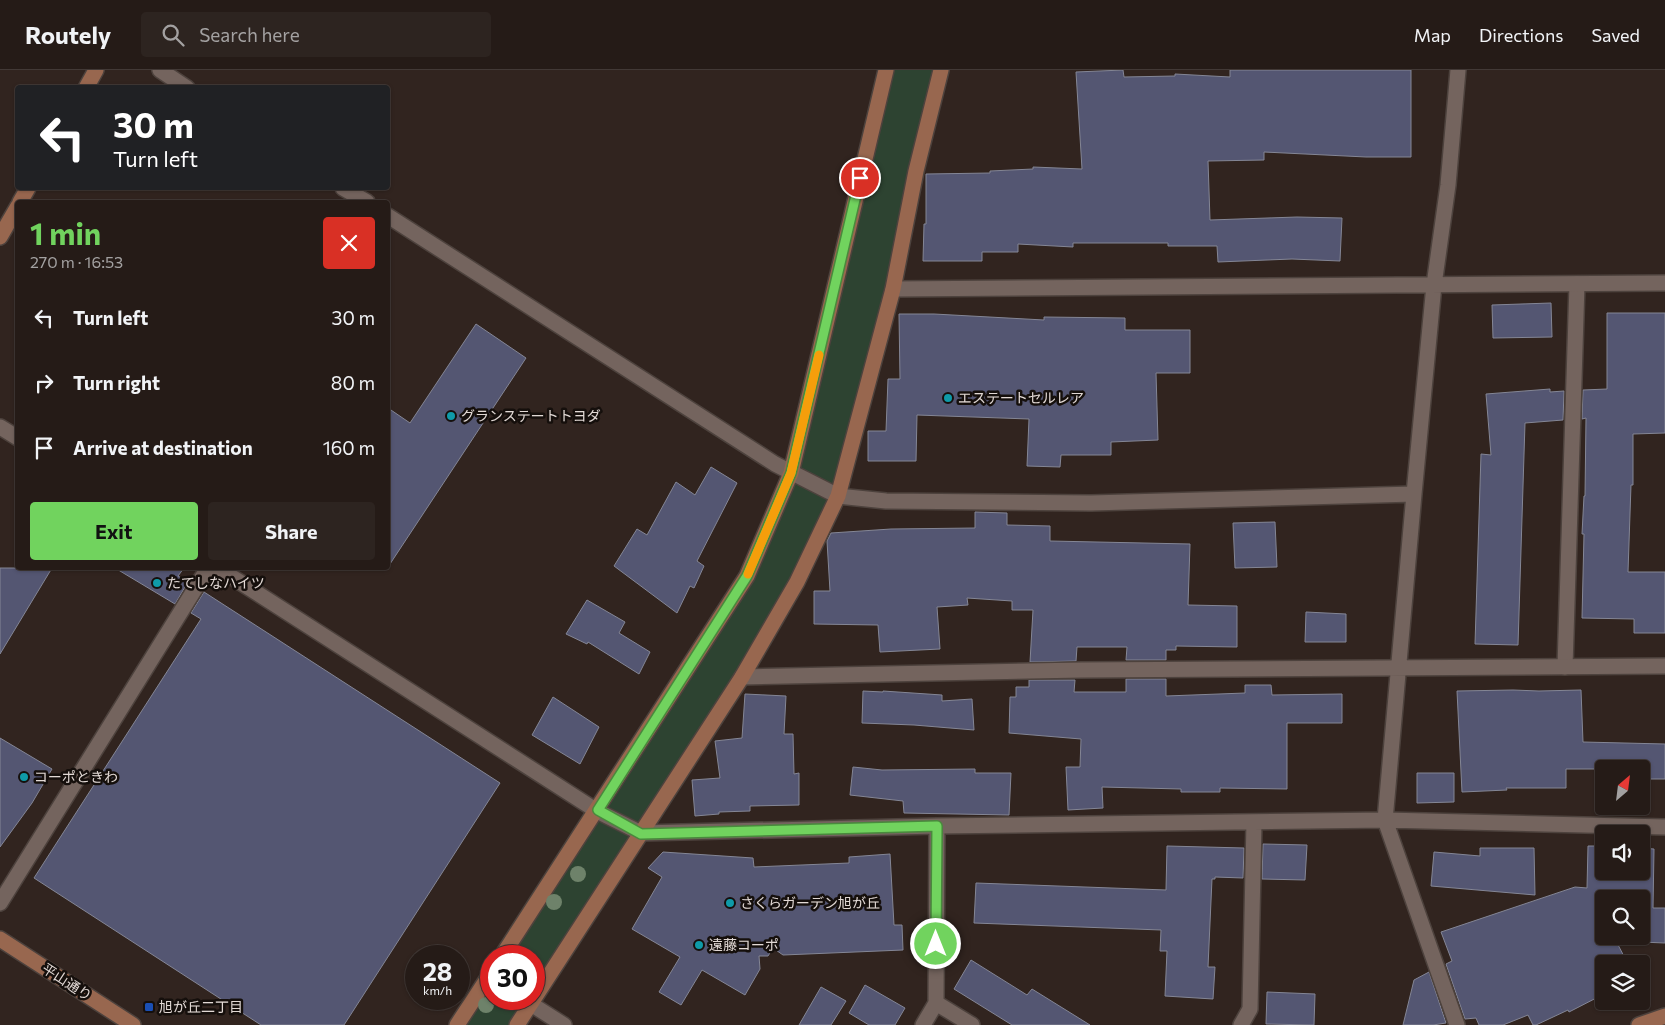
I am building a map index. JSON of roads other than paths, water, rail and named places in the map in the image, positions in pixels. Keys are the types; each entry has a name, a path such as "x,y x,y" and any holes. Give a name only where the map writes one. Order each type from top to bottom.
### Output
{"street":[{"path":"88,85 96,70"},
{"path":"160,70 182,85"},
{"path":"509,945 747,576 791,473 886,70"},
{"path":"545,981 742,677 797,582 838,496 893,289 916,171 941,70"},
{"path":"1457,1025 1385,820 1397,668 1434,285 1448,185 1458,70"},
{"path":"346,190 364,200"},
{"path":"0,236 15,211"},
{"path":"390,217 791,473 838,496 886,501 1091,503 1414,494"},
{"path":"893,289 1665,282"},
{"path":"1565,667 1577,284"},
{"path":"0,427 15,436"},
{"path":"0,903 207,570"},
{"path":"221,570 598,810 641,834 937,826 1385,820 1665,827"},
{"path":"742,677 1073,670 1665,666"},
{"path":"1241,1025 1250,1009 1254,822"},
{"path":"923,1025 936,1002 937,826"},
{"name":"平山通り","path":"0,938 134,1025"},
{"path":"457,1025 480,990"},
{"path":"936,1002 972,1025"},
{"path":"517,1025 526,1010"},
{"path":"540,1010 564,1025"},
{"path":"1639,1025 1665,1016"}],"place":[{"name":"エステートセルレア","path":"948,398"},
{"name":"グランステートトヨダ","path":"451,416"},
{"name":"たてしなハイツ","path":"157,583"},
{"name":"コーポときわ","path":"24,777"},
{"name":"さくらガーデン旭が丘","path":"730,903"},
{"name":"遠藤コーポ","path":"699,945"},
{"name":"旭が丘二丁目","path":"149,1007"}]}
